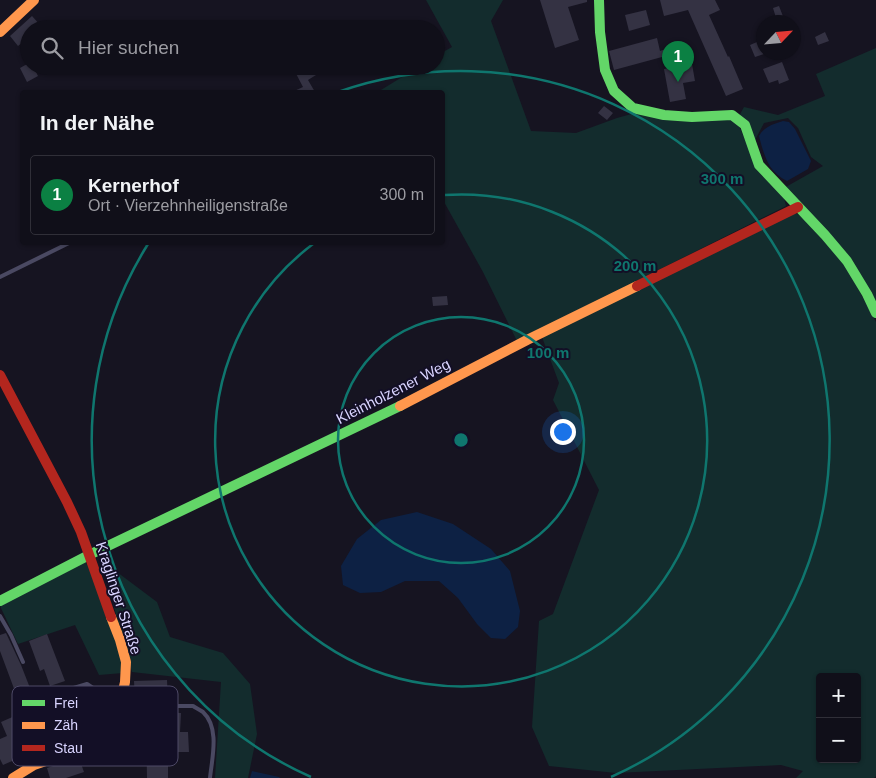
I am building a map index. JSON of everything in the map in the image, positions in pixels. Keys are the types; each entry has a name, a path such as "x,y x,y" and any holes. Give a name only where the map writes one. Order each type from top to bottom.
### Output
{"street":[{"path":"0,32 34,0"},
{"path":"599,0 600,32 605,70 614,91 633,108 664,115 692,117 732,115 745,125 759,165 825,235 846,261 867,294 876,313"},
{"name":"Kleinholzener Weg","path":"0,601 89,555 395,408 798,207"},
{"name":"Kraglinger Straße","path":"0,375 81,532 120,640 126,662 124,686"},
{"name":"Kraglinger Straße","path":"13,778 32,766"}],"lane":[{"path":"0,277 64,245"},
{"path":"0,616 23,662"},
{"path":"178,706 193,706 210,720 213,748 210,778"}],"green space":[{"path":"426,0 503,0 491,21 531,131 576,133 635,113 730,117 737,121 746,142 784,198 786,206 517,341 483,272 445,204 445,90 381,90 405,75 445,75 445,51 452,47 445,34 445,20 437,20"},
{"path":"876,48 876,303 784,188 823,166 811,157 798,128 788,118 764,123 754,142 739,116 744,107 778,115 825,96 816,74"},
{"path":"792,214 797,214 805,219 847,268 876,322 876,776 874,778 796,778 803,771 781,765 616,773 549,766 532,727 539,621 553,614 599,490 553,400 559,383 542,337"},
{"path":"101,560 157,602 170,637 223,653 250,684 257,734 248,778 215,778 221,682 132,672"},
{"path":"85,562 118,640 123,673 99,675 75,625 18,644 0,606 0,604"}],"water":[{"path":"783,121 789,122 795,129 811,161 808,169 787,181 771,168 759,136 766,128"},
{"path":"417,512 453,524 491,549 510,571 520,611 518,627 505,639 491,638 477,624 458,598 439,581 405,581 381,592 360,593 343,585 341,566 357,539 381,520"},
{"path":"252,771 279,777 280,778 250,778"}],"building":[{"path":"540,0 587,0 587,2 568,7 579,40 555,48"},
{"path":"660,0 715,0 720,10 709,15 743,89 726,96 688,10 664,16"},
{"path":"779,6 782,15 775,15 773,8"},
{"path":"646,10 650,25 629,31 625,15"},
{"path":"32,16 36,20 28,20"},
{"path":"20,27 20,44 18,46 10,36"},
{"path":"825,32 829,41 818,45 815,37"},
{"path":"657,38 660,51 680,44 683,52 614,70 609,51"},
{"path":"756,42 756,57 755,57 750,45"},
{"path":"782,62 789,80 779,84 778,80 769,83 763,69"},
{"path":"692,64 695,81 683,83 686,99 670,102 664,69"},
{"path":"24,75 38,75 38,76 27,82"},
{"path":"297,75 316,75 308,80 314,90 296,90 303,87"},
{"path":"604,106 613,113 607,120 598,113"},
{"path":"447,296 448,305 433,306 432,297"},
{"path":"6,633 29,686 13,686 0,651 0,635"},
{"path":"47,634 65,681 50,686 44,669 40,671 29,641"},
{"path":"167,680 167,686 134,686 134,681"},
{"path":"178,713 181,713 180,732 188,732 189,752 178,752"},
{"path":"12,717 12,761 3,765 0,759 0,739 7,736 1,722"},
{"path":"53,766 82,766 84,772 66,778 50,778 47,768"},
{"path":"147,766 168,766 168,778 147,778"}],"traffic: fast":[{"path":"599,0 600,32 605,70 614,91 633,108 664,115 692,117 732,115 745,125 759,165 847,261 876,313"},
{"path":"0,601 89,555 400,406"}],"traffic: slow":[{"path":"0,32 34,0"},
{"path":"400,406 527,340 637,286"},
{"path":"111,617 126,662 124,686"},
{"path":"13,778 32,766"}],"traffic: jam":[{"path":"637,286 798,207"},
{"path":"0,375 81,532 111,617"}],"place":[{"name":"Kernerhof","path":"678,82"}]}
